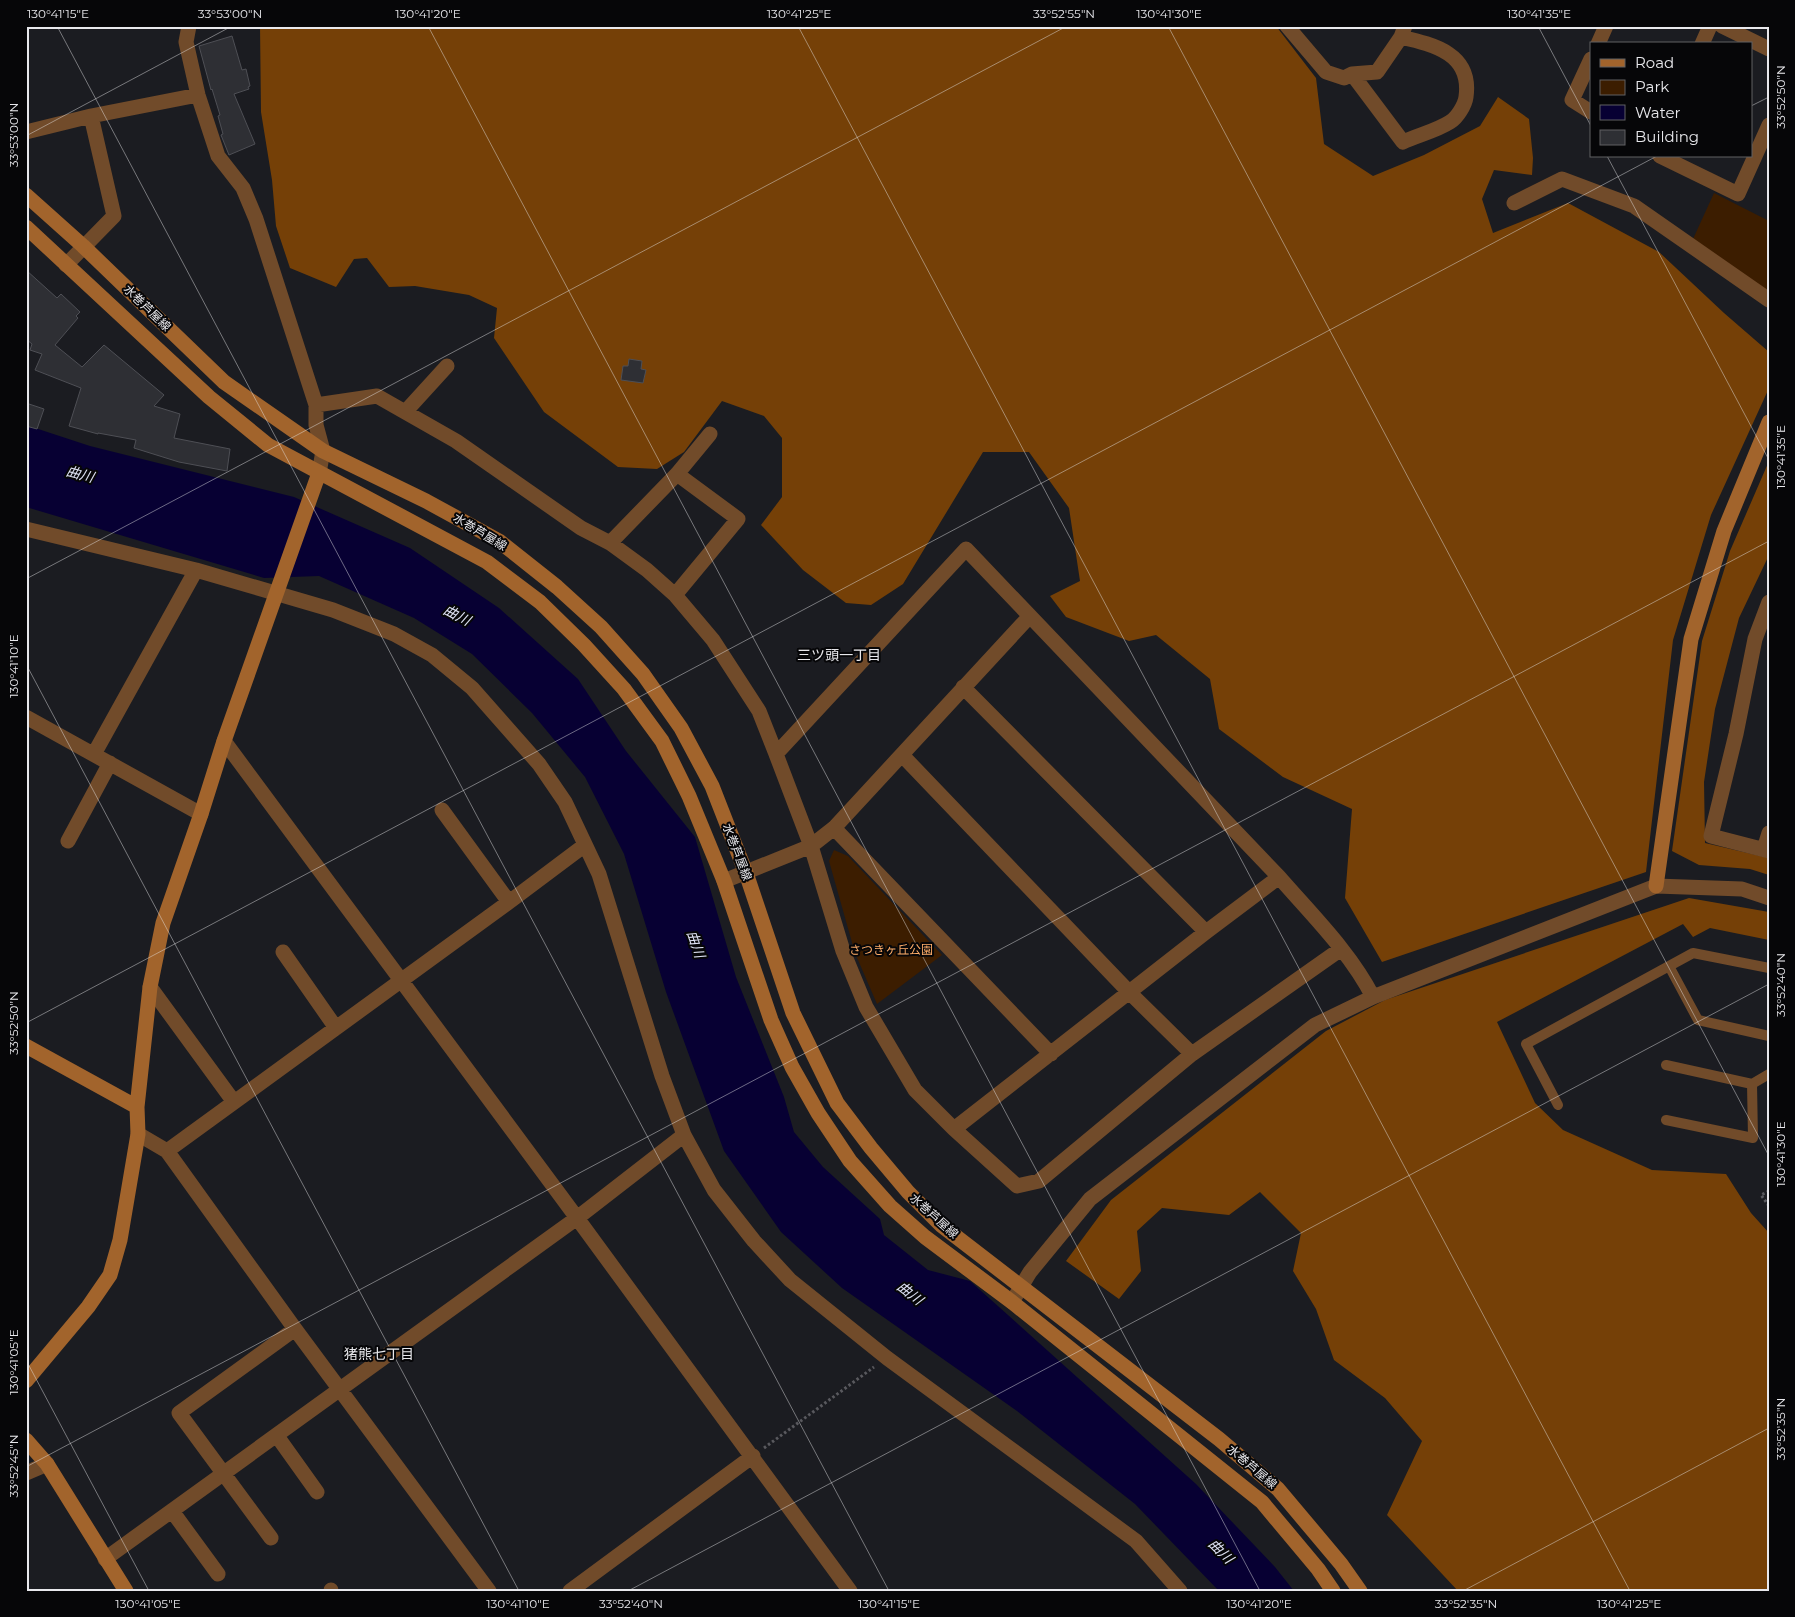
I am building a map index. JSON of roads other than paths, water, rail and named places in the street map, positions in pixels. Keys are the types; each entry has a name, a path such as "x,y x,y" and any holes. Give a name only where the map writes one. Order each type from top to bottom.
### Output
{"main road":[{"name":"水巻芦屋線","path":"26,195 83,246 224,382 323,451 426,501 498,541 557,587 601,627 643,674 681,728 712,786 746,873 793,1013 837,1103 871,1148 914,1198 941,1225 1219,1439 1278,1489 1341,1564 1360,1591"},
{"name":"水巻芦屋線","path":"26,227 209,397 268,445 487,562 540,602 584,645 624,689 662,741 689,796 724,881 771,1020 792,1067 818,1113 850,1161 890,1206 918,1231 1012,1302 1262,1502 1318,1569 1333,1591"},
{"path":"1656,886 1692,639 1724,530 1769,422"},
{"path":"26,1381 88,1307 110,1275 120,1240 138,1134 137,1107 150,987 163,923 224,741 319,473"},
{"path":"26,1046 137,1107"},
{"path":"26,1440 47,1464 126,1591"}],"street":[{"path":"189,26 186,42 198,95 218,156 243,188 256,219 316,404 316,425 323,451 319,473"},
{"path":"1287,26 1326,72 1344,78 1352,74 1377,72 1403,32 1433,45 1448,53 1463,67 1468,86 1465,104 1451,122 1403,142 1352,74"},
{"path":"1599,42 1606,26"},
{"path":"1703,42 1710,26"},
{"path":"1722,26 1769,49"},
{"path":"1590,61 1572,100 1590,111"},
{"path":"26,132 91,116 198,95"},
{"path":"66,265 114,216 91,116"},
{"path":"1664,158 1738,194 1769,125"},
{"path":"1514,202 1562,179 1634,206 1769,300"},
{"path":"406,411 447,366"},
{"path":"316,404 377,396 406,411 456,440 582,528 610,543 647,570 675,595 713,640 759,711 811,846 843,950 866,1007 915,1090 954,1129 1018,1186 1039,1182 1192,1054 1341,949"},
{"path":"610,543 677,474 710,434"},
{"path":"675,595 738,519 677,474"},
{"path":"26,529 278,589 394,634 432,655 472,688 540,764 565,802 600,874 662,1076 684,1136 714,1190 754,1241 790,1280 886,1358 1136,1541 1180,1591"},
{"path":"776,754 966,549 1279,878 1341,949 1364,978 1373,996"},
{"path":"94,754 196,570"},
{"path":"1769,602 1755,639 1736,734 1711,836 1766,850 1769,833"},
{"path":"724,881 811,846 834,828 1029,617"},
{"path":"963,687 1206,932"},
{"path":"26,717 201,814"},
{"path":"224,741 578,1218 850,1591"},
{"path":"902,755 1129,992 1192,1054"},
{"path":"68,841 110,763"},
{"path":"442,810 510,902"},
{"path":"834,828 1051,1054"},
{"path":"166,1151 510,902 585,845"},
{"path":"954,1129 1206,932 1279,878"},
{"path":"1012,1302 1030,1272 1090,1198 1315,1025 1373,996 1656,886 1742,889 1769,898"},
{"path":"283,952 336,1028"},
{"path":"150,987 234,1102"},
{"path":"138,1134 166,1151 489,1591"},
{"path":"105,1559 578,1218 684,1136"},
{"path":"271,1538 179,1413 295,1329"},
{"path":"277,1436 317,1492"},
{"path":"570,1591 753,1456"},
{"path":"26,1473 47,1464"},
{"path":"172,1511 218,1574"}],"lane":[{"path":"1558,1104 1526,1044 1693,953 1769,968"},
{"path":"1669,966 1698,1020 1769,1036"},
{"path":"1666,1065 1752,1084 1769,1074"},
{"path":"1666,1120 1753,1138 1752,1084"}],"water":[{"name":"曲川","path":"26,425 90,446 294,497 410,548 499,608 578,679 626,751 695,837 736,977 784,1097 794,1132 823,1167 880,1219 884,1235 928,1270 970,1281 1196,1484 1275,1567 1294,1591 1219,1591 1135,1504 1017,1411 842,1288 781,1232 724,1151 666,992 624,854 585,777 532,713 472,654 414,618 319,576 264,578 26,507"}],"district":[{"name":"三ツ頭一丁目","path":"839,655"},
{"name":"猪熊七丁目","path":"379,1354"}],"park label":[{"name":"さつきヶ丘公園","path":"891,950"}]}
